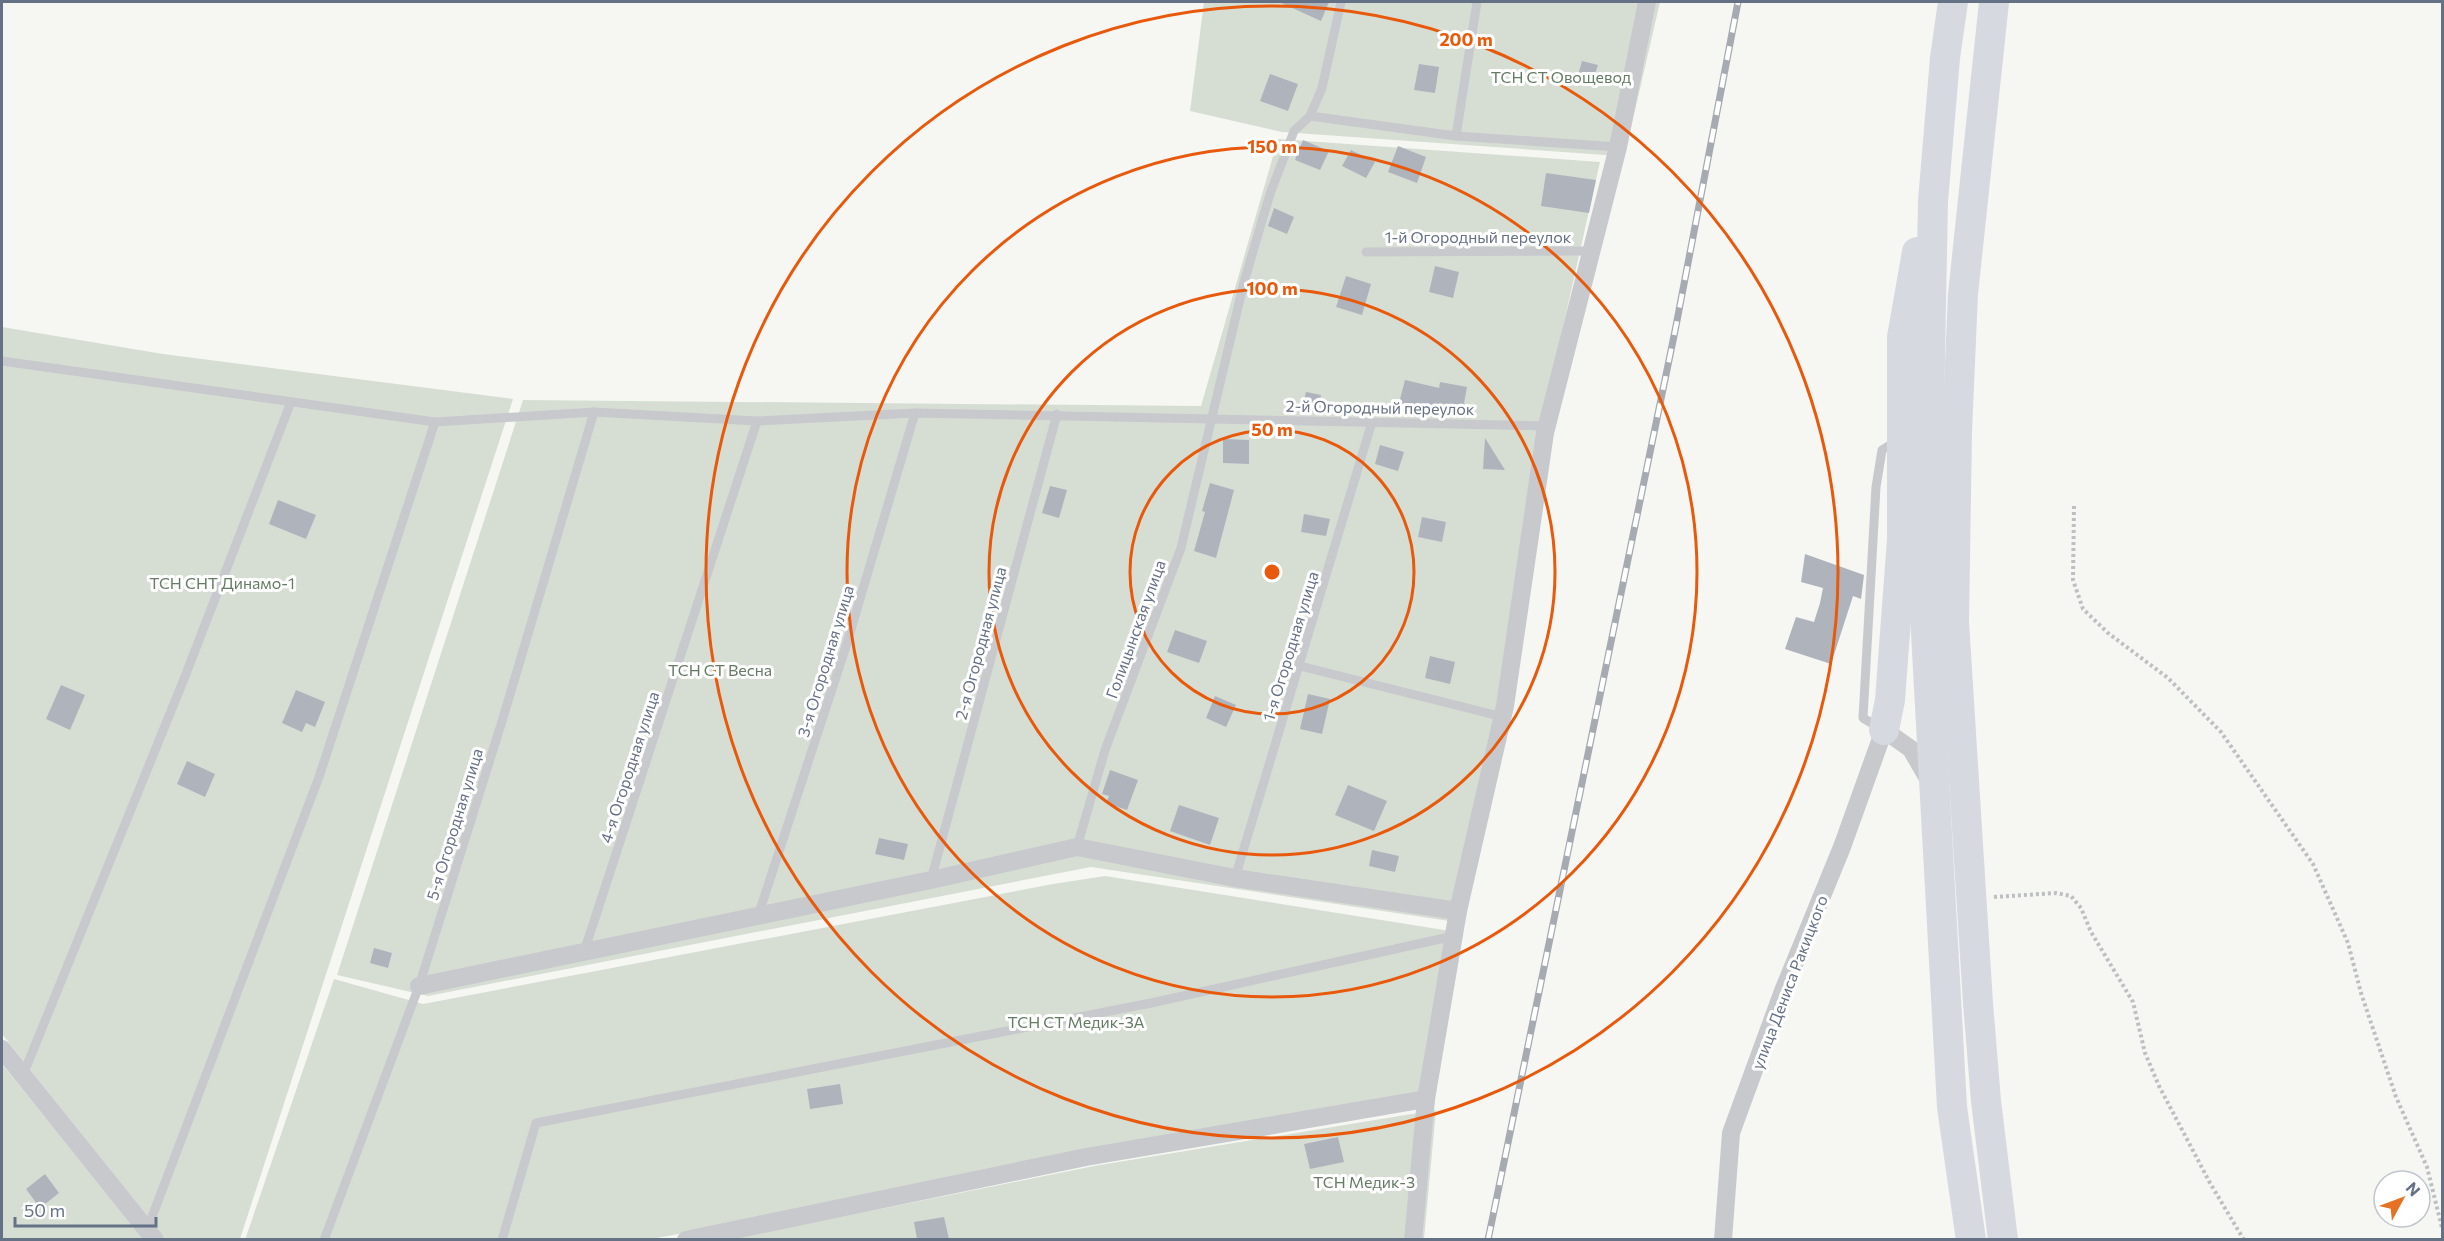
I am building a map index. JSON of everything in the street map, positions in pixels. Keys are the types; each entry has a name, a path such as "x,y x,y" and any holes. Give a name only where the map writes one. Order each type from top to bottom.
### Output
{"main road":[{"path":"1953,2 1945,58 1933,201 1925,615 1952,1107 1971,1239"},
{"path":"1994,2 1963,294 1957,431 1954,622 1986,1101 2003,1239"},
{"path":"1884,730 1890,700 1902,539 1902,337 1921,230 1933,201"}],"street":[{"path":"1413,1239 1426,1100 1458,911 1503,717 1547,426 1618,147 1647,2"},
{"path":"1884,730 1911,749 1933,786"},
{"name":"улица Дениса Ракицкого","path":"1723,1239 1731,1133 1783,991 1842,847 1884,730"},
{"path":"419,986 931,880 1077,847 1235,878 1458,911"},
{"path":"2,1048 151,1235"},
{"path":"686,1239 1086,1157 1426,1100"}],"lane":[{"path":"1341,2 1323,88 1310,116 1456,136 1618,147"},
{"path":"1456,136 1477,2"},
{"name":"Голицынская улица","path":"1077,847 1105,750 1181,548 1213,418 1218,385 1244,282 1270,194 1294,131 1310,116"},
{"name":"1-й Огородный переулок","path":"1366,252 1591,251"},
{"name":"2-й Огородный переулок","path":"2,361 435,422 594,412 757,421 915,413 1057,414 1547,426"},
{"path":"23,1075 184,679 291,402"},
{"name":"5-я Огородная улица","path":"324,1239 419,986 503,718 594,412"},
{"name":"3-я Огородная улица","path":"758,916 847,643 915,413"},
{"name":"2-я Огородная улица","path":"931,880 1057,414"},
{"name":"4-я Огородная улица","path":"584,952 757,421"},
{"path":"151,1235 319,777 435,422"},
{"name":"1-я Огородная улица","path":"1235,878 1372,422"},
{"path":"1300,666 1503,717"},
{"path":"502,1239 536,1123 1151,1003 1454,936"}],"path":[{"path":"2074,506 2073,580 2083,609 2108,633 2168,678 2221,732 2313,864 2348,943 2361,993 2396,1097 2427,1167 2442,1228"},
{"path":"1971,899 2056,892 2071,897 2081,908 2091,932 2133,1002 2145,1053 2158,1086 2210,1183 2244,1239"}],"green space":[{"name":"ТСН СТ Овощевод","path":"1204,2 1660,2 1624,158 1282,132 1190,111"},
{"name":"ТСН СТ Весна","path":"1278,139 1600,162 1536,447 1494,728 1449,921 1091,867 428,996 337,975 523,400 1201,406"},
{"name":"ТСН СНТ Динамо-1","path":"2,327 163,354 513,399 240,1239 165,1239 2,1034"},
{"name":"ТСН СТ Медик-3А","path":"1105,876 1463,933 1435,1097 651,1239 245,1240 334,979 423,1004"},
{"path":"2,1064 144,1239 2,1239"},
{"name":"ТСН Медик-3","path":"1436,1110 1424,1239 726,1240 1094,1166"}],"building":[{"path":"1279,2 1329,2 1321,21"},
{"path":"1582,61 1598,65 1591,86 1576,82"},
{"path":"1419,64 1439,67 1435,93 1414,90"},
{"path":"1270,74 1298,84 1288,111 1260,101"},
{"path":"1303,140 1329,151 1320,170 1295,160"},
{"path":"1398,146 1426,157 1417,183 1388,172"},
{"path":"1351,150 1375,162 1366,178 1342,166"},
{"path":"1546,173 1596,180 1589,213 1541,206"},
{"path":"1274,208 1294,217 1287,234 1268,226"},
{"path":"1435,266 1459,272 1453,298 1429,292"},
{"path":"1346,276 1371,284 1362,315 1336,307"},
{"path":"1405,380 1439,388 1440,382 1467,387 1464,403 1471,415 1427,407 1426,410 1399,403"},
{"path":"1306,392 1321,395 1318,413 1302,410"},
{"path":"1485,438 1505,470 1483,469"},
{"path":"1223,439 1249,440 1249,464 1223,463"},
{"path":"1380,445 1404,452 1398,471 1375,464"},
{"path":"1210,483 1234,490 1216,558 1194,551"},
{"path":"1050,486 1067,490 1059,518 1042,513"},
{"path":"278,500 316,515 306,539 269,524"},
{"path":"1304,514 1330,519 1326,536 1301,532"},
{"path":"1422,517 1446,522 1442,542 1418,537"},
{"path":"1805,554 1864,575 1861,599 1853,596 1831,664 1785,649 1796,617 1814,622 1820,603 1823,588 1801,582"},
{"path":"1175,630 1207,641 1199,663 1167,652"},
{"path":"1430,656 1455,662 1450,684 1425,678"},
{"path":"61,685 85,695 70,730 46,719"},
{"path":"296,690 325,702 315,727 306,723 302,732 282,723"},
{"path":"1308,694 1330,699 1322,734 1300,729"},
{"path":"1215,696 1236,705 1226,727 1206,718"},
{"path":"187,761 215,774 205,797 177,784"},
{"path":"1110,770 1138,780 1127,810 1106,803 1109,796 1102,794"},
{"path":"1348,785 1387,801 1374,831 1335,815"},
{"path":"1179,805 1219,818 1210,845 1170,831"},
{"path":"879,838 908,844 904,860 875,854"},
{"path":"1372,850 1399,856 1395,872 1369,866"},
{"path":"374,948 392,953 388,968 370,963"},
{"path":"840,1084 843,1104 810,1109 807,1089"},
{"path":"1338,1137 1344,1162 1310,1169 1304,1144"},
{"path":"45,1174 59,1193 40,1208 26,1189"},
{"path":"944,1217 949,1239 917,1239 914,1222"}],"railway":[{"path":"1488,1240 1675,331 1738,2"}]}
